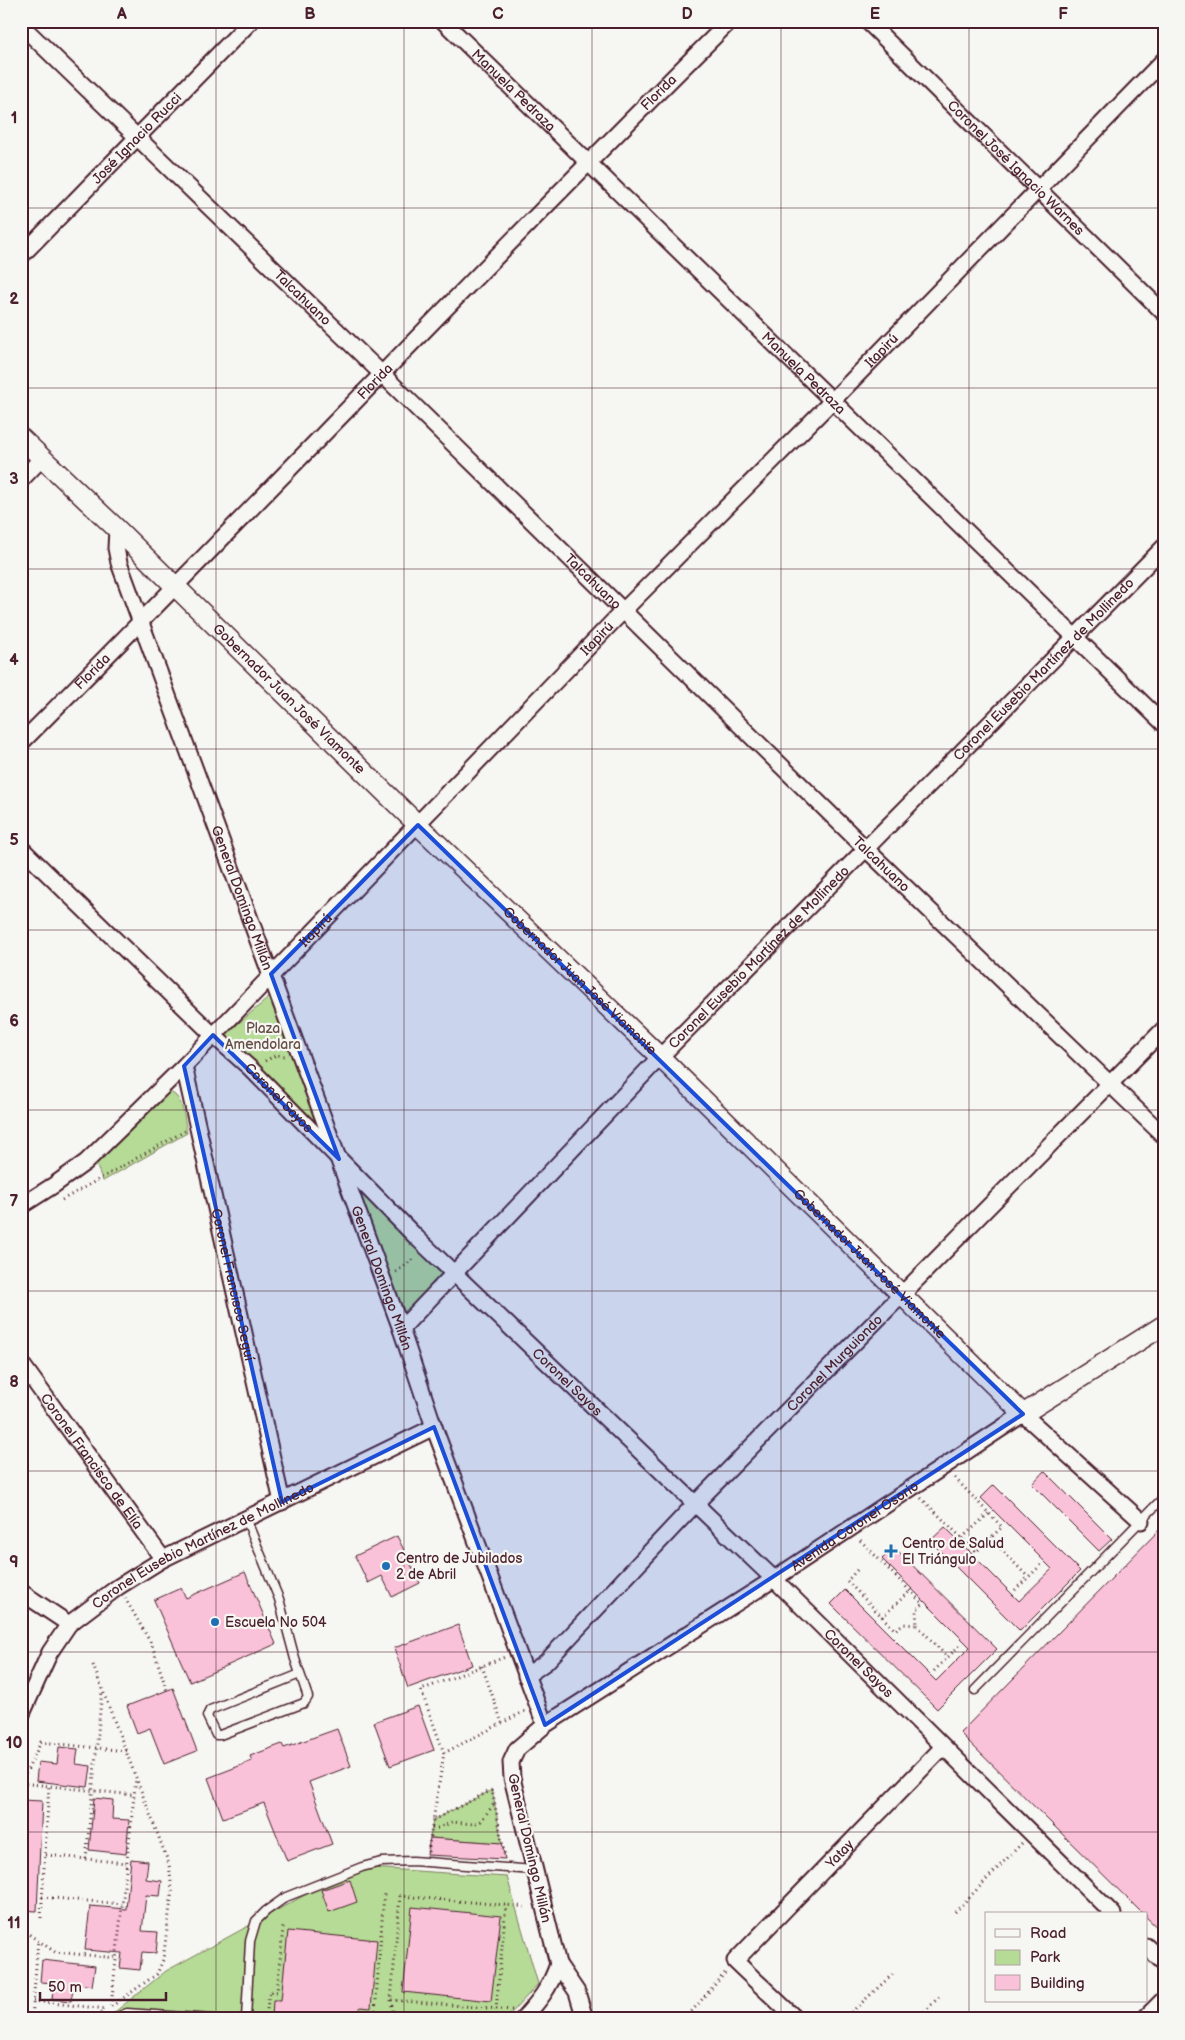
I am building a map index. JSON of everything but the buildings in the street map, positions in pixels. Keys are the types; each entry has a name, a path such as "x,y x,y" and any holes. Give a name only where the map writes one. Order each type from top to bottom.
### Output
{"street":[{"name":"José Ignacio Rucci","path":"21,256 251,21"},
{"name":"Manuela Pedraza","path":"443,21 1164,724"},
{"name":"Florida","path":"21,743 142,622 587,162 730,21"},
{"name":"Coronel José Ignacio Warnes","path":"868,21 1164,313"},
{"name":"Talcahuano","path":"21,25 382,374 866,849 1164,1136"},
{"name":"Itapirú","path":"21,1206 54,1186 86,1162 184,1066 622,611 832,401 1164,60"},
{"name":"Gobernador Juan José Viamonte","path":"21,438 117,529 418,825 660,1057 1023,1414 1141,1521"},
{"path":"21,480 42,458"},
{"name":"General Domingo Millán","path":"117,529 116,548 119,563 401,1329 434,1427 545,1725 518,1749 511,1762 514,1790 558,1964 577,1992 585,2019"},
{"name":"Coronel Eusebio Martínez de Mollinedo","path":"401,1329 660,1057 1164,547"},
{"name":"Coronel Sayos","path":"21,848 213,1035 251,1069 417,1238 774,1579 1112,1912"},
{"name":"Coronel Murguiondo","path":"526,1676 546,1662 695,1504 1164,1029"},
{"name":"Coronel Francisco Seguí","path":"184,1066 282,1502"},
{"name":"Avenida Coronel Osorio","path":"545,1725 774,1579 1023,1414 1164,1325"},
{"name":"Coronel Francisco de Elía","path":"21,1363 163,1559"},
{"name":"Coronel Eusebio Martínez de Mollinedo","path":"21,1716 27,1690 69,1624 118,1587 163,1559 434,1427"},
{"path":"21,1592 69,1624"},
{"name":"Yatay","path":"735,1961 943,1747"},
{"path":"1148,1948 1164,1963"},
{"path":"735,1961 796,2019"},
{"path":"526,2015 552,1982 558,1964"},
{"path":"1144,2019 1164,1999"}],"lane":[{"path":"975,1690 1164,1497"},
{"path":"246,1519 279,1599 308,1697 304,1703 220,1735 216,1735 213,1732 207,1716 210,1710 300,1674"},
{"path":"246,2019 250,1940 256,1921 266,1911 286,1897 362,1867 381,1862 426,1862 534,1870"},
{"path":"113,2019 127,2013 213,2019"}],"path":[{"path":"251,1069 276,1055 289,1057 300,1053"},
{"path":"59,1202 196,1124"},
{"path":"383,1281 412,1260 417,1238"},
{"path":"912,1488 976,1552 1002,1527 944,1467"},
{"path":"962,1538 989,1513"},
{"path":"849,1529 923,1604 916,1610 917,1625 948,1658"},
{"path":"990,1538 1028,1577"},
{"path":"1015,1590 1042,1564"},
{"path":"857,1570 847,1581 895,1630 902,1624 917,1625"},
{"path":"118,1587 152,1645 166,1691"},
{"path":"882,1617 910,1591"},
{"path":"934,1671 962,1643"},
{"path":"426,1862 444,1754 421,1690 518,1652"},
{"path":"93,1665 168,1864 172,1891 164,1960 157,1974 93,2019"},
{"path":"482,1666 502,1723"},
{"path":"86,1859 102,1690"},
{"path":"444,1754 537,1706"},
{"path":"126,1751 41,1742 21,1783 134,1795"},
{"path":"112,2006 136,1777"},
{"path":"41,1918 49,1786"},
{"path":"433,1820 492,1790 507,1868"},
{"path":"432,1828 438,1828 453,1822 466,1825 481,1821 495,1804"},
{"path":"955,1912 1031,1833"},
{"path":"46,1855 126,1863"},
{"path":"364,2019 364,2013 375,2013 384,1894"},
{"path":"394,2019 391,2000 400,1896 544,1909"},
{"path":"42,1897 122,1904"},
{"path":"496,2010 506,1905"},
{"path":"266,2019 269,1991 277,1992 283,1927"},
{"path":"21,1929 55,1952 117,1958"},
{"path":"32,2019 38,1940"},
{"path":"685,2019 735,1961"},
{"path":"844,2019 894,1973"},
{"path":"917,2019 941,1995"},
{"path":"391,2000 496,2010 526,2015"},
{"path":"33,2001 107,2009"}],"highlighted area":[{"path":"418,825 1023,1414 545,1725 434,1427 282,1502 184,1066 213,1035 339,1159 271,974"}],"green space":[{"name":"Plaza Amendolara","path":"273,994 339,1159 226,1034"},
{"path":"169,1092 178,1098 184,1115 187,1133 103,1181 95,1162 161,1096"},
{"path":"339,1159 453,1273 401,1329"},
{"path":"492,1790 502,1843 430,1838 433,1820"},
{"path":"356,1867 507,1877 538,1984 506,2019 106,2019 166,1971"}],"place":[{"name":"Centro de Salud El Triángulo","path":"891,1551"},
{"name":"Centro de Jubilados 2 de Abril","path":"386,1566"},
{"name":"Escuela No 504","path":"215,1622"}]}
